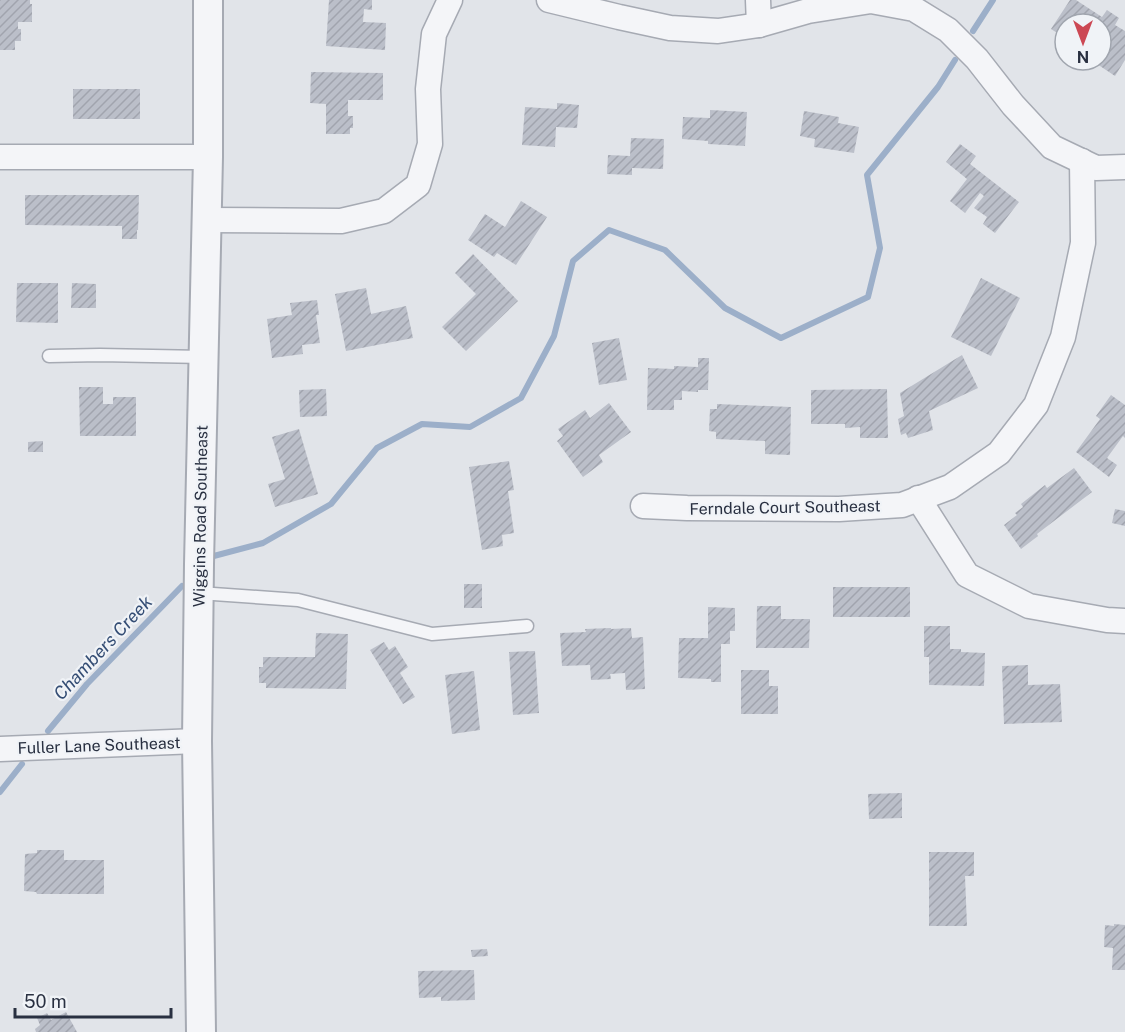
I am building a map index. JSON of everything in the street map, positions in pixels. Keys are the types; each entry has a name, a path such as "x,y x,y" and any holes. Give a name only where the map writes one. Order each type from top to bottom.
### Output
{"street":[{"name":"Wiggins Road Southeast","path":"201,1032 197,741 198,593 207,219 208,0"},
{"path":"207,219 341,220 384,211 418,185 430,144 428,89 434,33 450,0"},
{"path":"549,0 670,28 718,31 759,25 808,11 871,1 914,9 948,30 977,59 1013,105 1052,147 1096,168 1125,167"},
{"path":"758,0 759,25"},
{"path":"0,158 208,157"},
{"name":"Ferndale Court Southeast","path":"643,506 839,509 902,505 950,487 999,453 1036,405 1063,337 1083,243 1082,161"},
{"path":"918,498 967,575 1029,606 1125,621"},
{"name":"Fuller Lane Southeast","path":"0,749 197,741"}],"lane":[{"path":"49,356 204,357"},
{"path":"198,593 298,600 432,634 527,626"}],"building":[{"path":"0,0 30,0 32,4 32,22 18,22 18,29 21,29 21,41 15,41 15,50 0,50"},
{"path":"329,0 372,0 372,10 364,9 363,22 386,23 385,50 326,46"},
{"path":"1070,0 1076,0 1094,12 1062,12"},
{"path":"1113,14 1119,18 1115,25 1125,31 1125,60 1115,76 1109,72 1113,72"},
{"path":"311,72 383,73 383,100 348,100 348,116 353,116 353,128 350,128 350,134 326,134 326,104 310,103"},
{"path":"73,89 140,89 140,119 73,119"},
{"path":"557,103 579,105 577,128 556,127 555,147 522,145 525,107 557,109"},
{"path":"710,110 747,112 745,146 708,144 708,141 682,139 683,117 710,118"},
{"path":"804,111 839,117 838,123 859,127 854,153 814,147 815,139 800,136"},
{"path":"631,138 664,139 663,169 632,168 632,175 607,174 608,155 630,156"},
{"path":"960,144 976,156 970,164 1019,202 995,233 983,224 987,217 974,208 984,196 980,193 965,213 950,201 967,179 946,162"},
{"path":"25,195 139,195 137,239 122,239 122,226 25,225"},
{"path":"521,201 547,217 516,265 497,253 494,257 468,240 485,214 505,227"},
{"path":"473,254 518,301 466,351 442,327 476,294 455,273"},
{"path":"981,278 1020,298 991,356 951,337"},
{"path":"17,283 58,283 58,323 16,322"},
{"path":"72,283 96,284 96,308 71,308"},
{"path":"366,288 371,314 406,306 413,338 346,351 335,294"},
{"path":"317,300 319,315 316,315 320,343 302,345 303,354 272,358 267,319 292,315 290,303"},
{"path":"619,338 627,380 599,385 592,343"},
{"path":"962,355 978,388 929,411 933,430 908,438 906,433 901,435 898,419 904,416 900,393"},
{"path":"698,358 709,358 708,390 682,391 682,400 674,400 674,410 647,410 648,368 698,367"},
{"path":"79,387 103,387 103,404 113,404 113,397 136,397 136,436 80,436"},
{"path":"326,389 327,416 300,417 299,390"},
{"path":"887,389 888,438 860,438 860,427 845,428 845,424 811,424 811,390"},
{"path":"1111,395 1125,405 1125,438 1123,436 1107,458 1117,465 1109,477 1076,452 1100,419 1096,416"},
{"path":"609,403 631,432 599,455 603,462 583,477 557,441 563,436 558,429 585,410 590,418"},
{"path":"717,404 791,407 790,455 765,454 765,441 716,439 716,432 709,431 710,409 717,409"},
{"path":"299,429 318,494 275,507 268,484 285,479 272,437"},
{"path":"43,441 43,452 28,452 28,442"},
{"path":"509,461 514,490 508,491 514,533 502,535 503,546 482,550 469,467"},
{"path":"1074,468 1092,492 1021,549 1004,525 1017,515 1015,513 1023,507 1021,504 1045,485 1047,488"},
{"path":"1115,509 1125,511 1125,526 1112,523"},
{"path":"464,584 482,584 482,608 464,608"},
{"path":"833,587 910,587 910,617 833,617"},
{"path":"757,606 781,606 781,619 810,619 809,648 756,648"},
{"path":"708,607 735,608 735,631 730,631 730,644 721,644 721,682 711,682 711,679 678,678 679,638 708,638"},
{"path":"924,626 950,626 950,649 985,653 984,686 929,685 929,657 924,657"},
{"path":"631,628 632,638 643,637 645,689 626,690 625,673 610,674 611,679 591,680 590,665 562,666 560,633"},
{"path":"316,633 348,634 346,689 266,688 266,683 259,683 259,667 263,667 263,657 315,657"},
{"path":"384,642 389,650 395,646 408,667 400,673 415,697 403,704 370,650"},
{"path":"535,651 539,713 513,715 509,652"},
{"path":"1028,665 1028,685 1060,684 1062,722 1004,724 1002,666"},
{"path":"741,670 769,670 769,686 778,686 778,714 741,714"},
{"path":"474,671 480,730 452,734 445,675"},
{"path":"902,793 902,818 869,819 868,794"},
{"path":"37,850 64,850 64,860 104,860 104,894 37,894 24,891 25,854 37,853"},
{"path":"929,852 974,852 974,876 965,876 967,926 929,926"},
{"path":"1114,924 1125,925 1125,970 1112,970 1113,948 1104,947 1105,925 1114,926"},
{"path":"487,949 488,956 472,957 471,950"},
{"path":"474,970 475,1000 441,1001 441,997 419,998 418,971"},
{"path":"66,1012 77,1032 36,1032 35,1029 40,1025 37,1018 47,1013 51,1020"}],"waterway":[{"name":"Chambers Creek","path":"973,31 993,0"},
{"name":"Chambers Creek","path":"210,557 263,543 331,504 377,448 422,424 470,427 521,398 554,336 573,261 609,230 665,250 725,308 781,338 868,297 880,248 867,175 938,87 955,60"},
{"name":"Chambers Creek","path":"48,731 87,684 182,586"},
{"name":"Chambers Creek","path":"0,792 22,764"}]}
